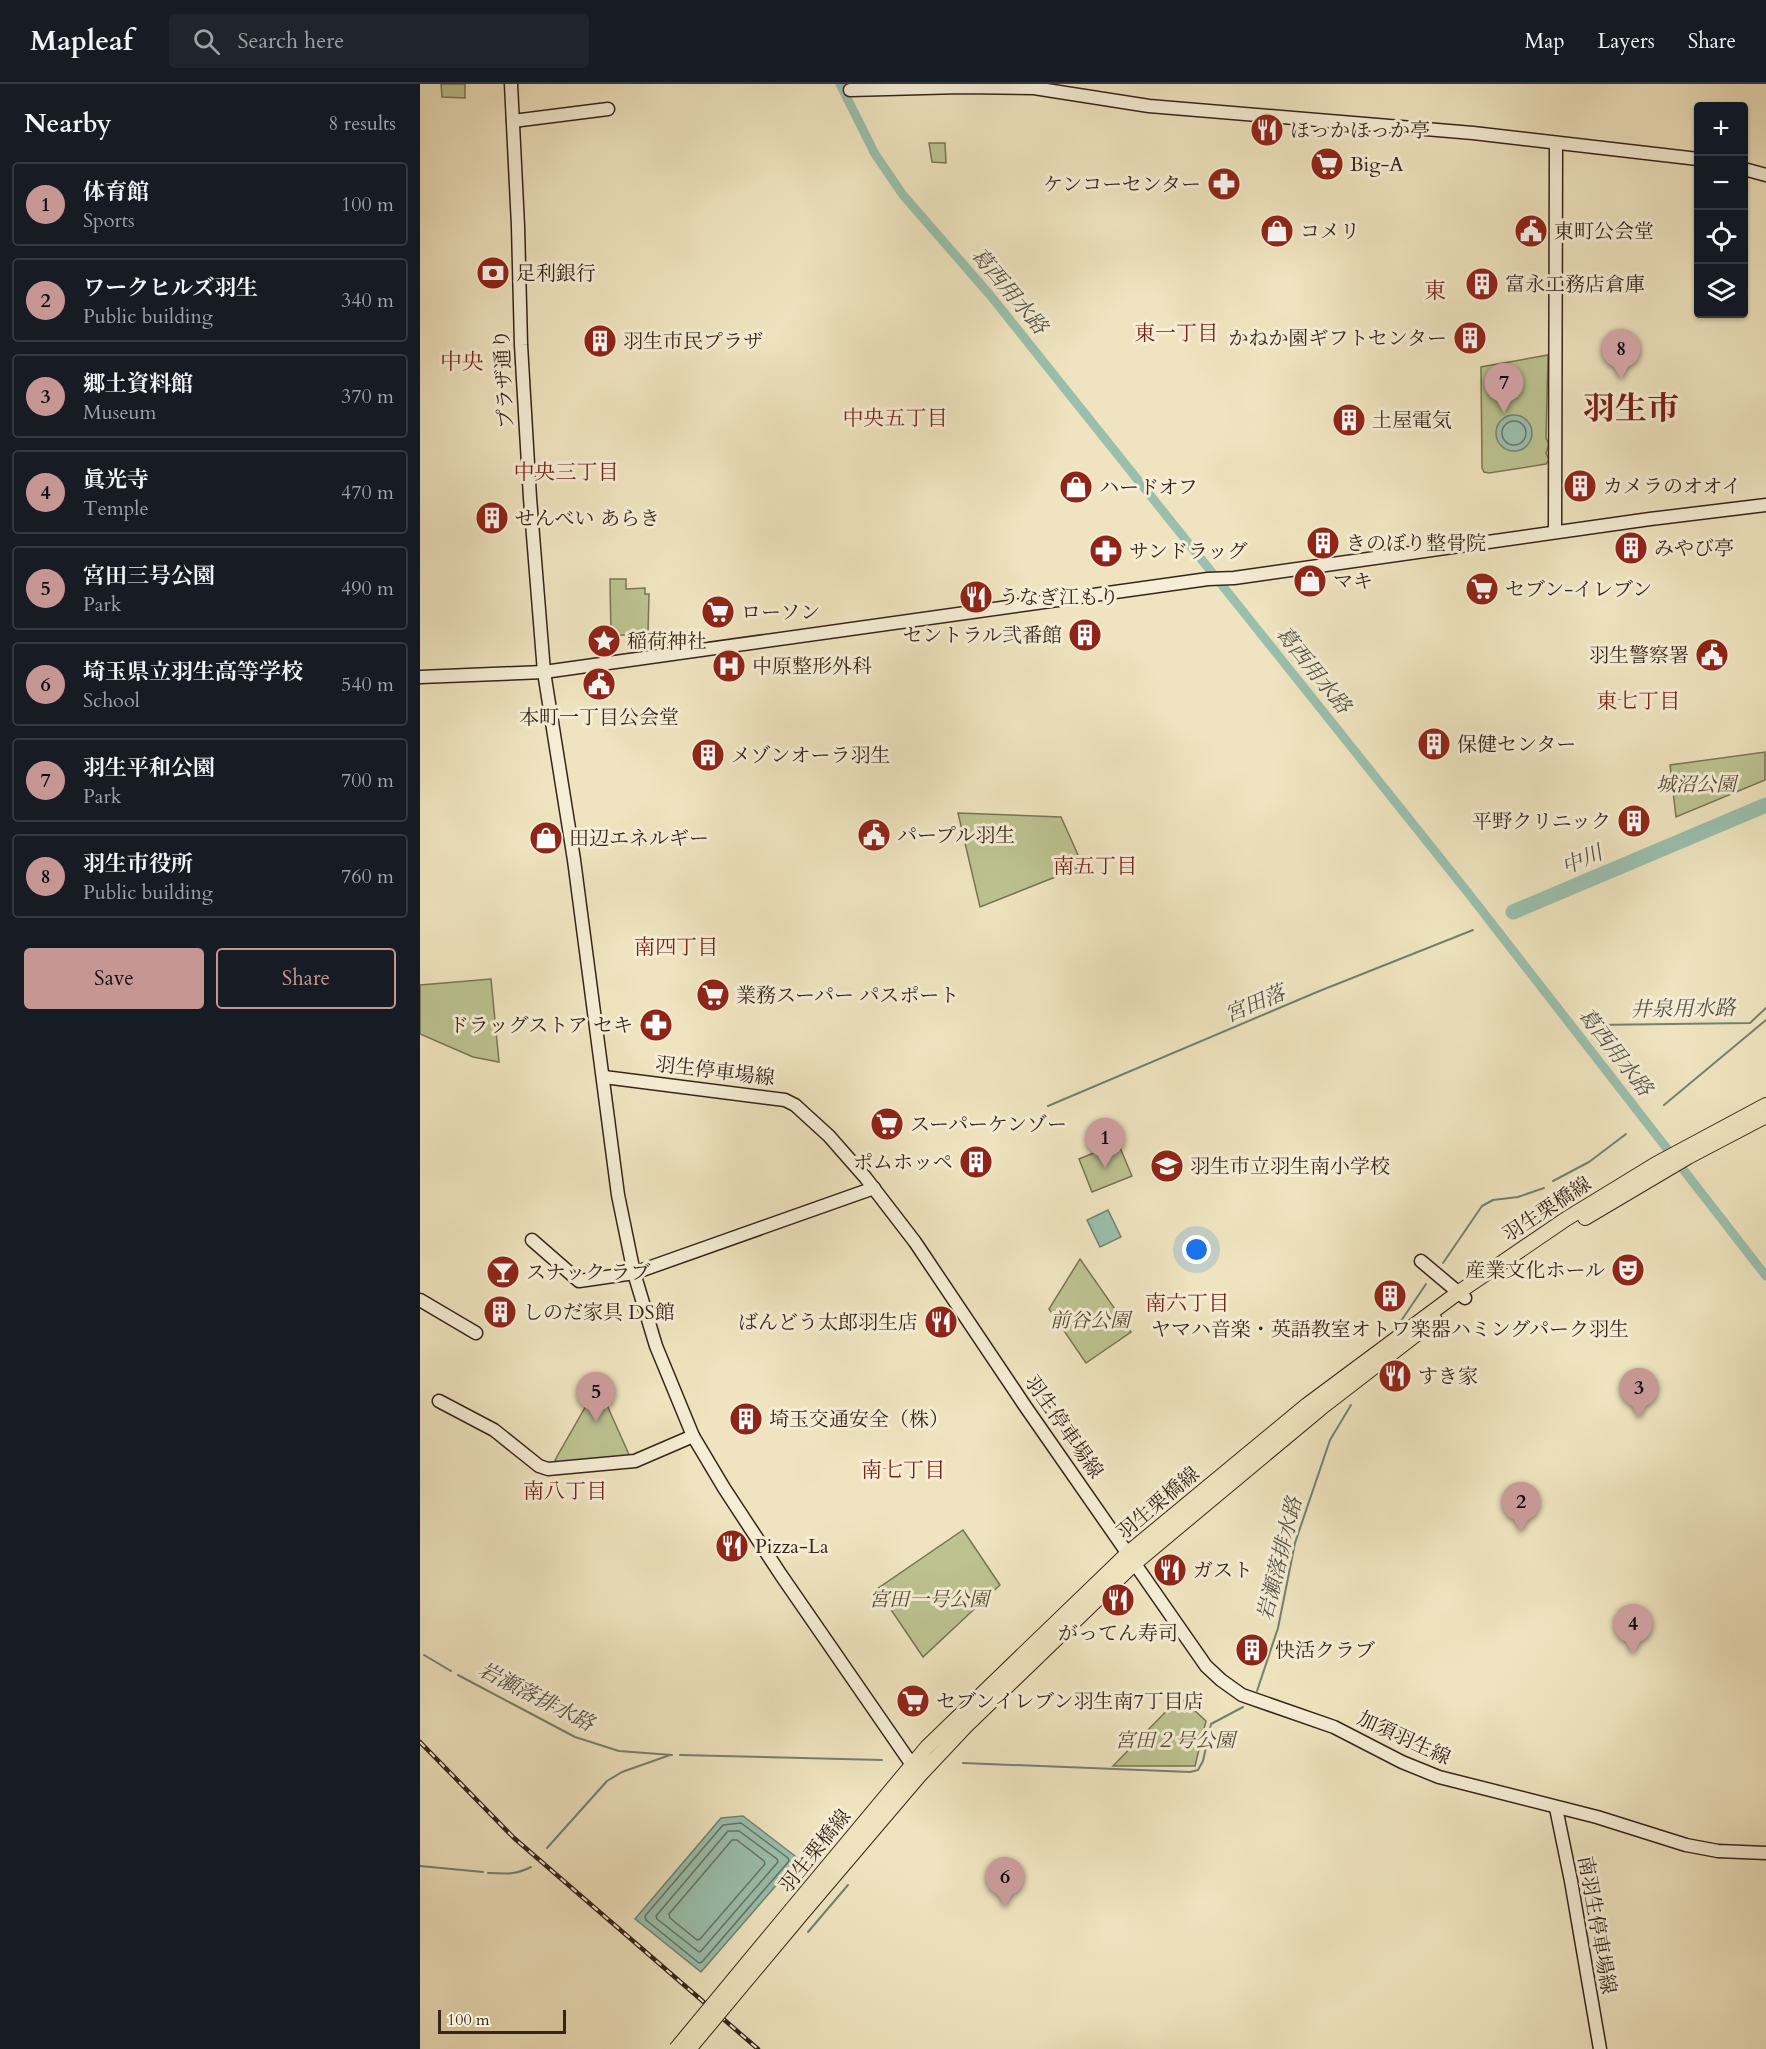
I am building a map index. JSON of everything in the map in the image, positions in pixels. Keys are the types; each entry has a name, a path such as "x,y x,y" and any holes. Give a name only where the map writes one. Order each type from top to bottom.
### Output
{"main road":[{"name":"羽生栗橋線","path":"689,2049 912,1763 959,1714 1131,1558 1462,1295 1566,1219 1656,1164 1766,1105"},
{"name":"羽生栗橋線","path":"1462,1295 1570,1226 1688,1157 1766,1116"},
{"name":"羽生栗橋線","path":"676,2049 966,1726 1131,1558"}],"street":[{"name":"プラザ通り","path":"511,84 518,226 520,345 544,672"},
{"path":"850,90 902,86 1034,88 1149,106 1473,133 1694,159"},
{"path":"513,122 608,109"},
{"path":"1556,532 1557,144"},
{"path":"1748,170 1766,175"},
{"path":"420,677 544,672 1706,511 1766,506"},
{"path":"544,672 557,740 604,1077 618,1195 634,1274 656,1346 693,1437 781,1575 920,1776"},
{"name":"羽生停車場線","path":"604,1077 785,1100 795,1105 829,1136 874,1188 915,1242 1131,1558"},
{"path":"532,1240 579,1281 634,1274 874,1188"},
{"path":"1421,1262 1462,1295"},
{"path":"420,1300 476,1333"},
{"path":"439,1401 494,1430 539,1466 548,1469 635,1461 693,1437"},
{"name":"加須羽生線","path":"1131,1558 1206,1666 1242,1695 1334,1726 1402,1762 1439,1777 1597,1817 1686,1845 1718,1851 1766,1853"},
{"name":"南羽生停車場線","path":"1556,1808 1600,2049"}],"green space":[{"path":"441,84 465,84 465,98 442,97"},
{"path":"929,143 945,143 946,163 932,162"},
{"path":"1548,355 1546,438 1549,444 1546,453 1549,460 1546,464 1484,472 1482,468 1481,367"},
{"path":"610,579 626,579 626,589 645,588 645,594 649,594 648,633 611,636"},
{"name":"城沼公園","path":"1765,752 1765,780 1676,817 1670,765"},
{"path":"958,813 1061,817 1083,866 980,907"},
{"path":"491,979 499,1062 473,1057 420,1034 420,985"},
{"path":"1118,1143 1132,1176 1092,1192 1079,1159"},
{"name":"前谷公園","path":"1080,1259 1131,1332 1086,1363 1049,1309"},
{"path":"598,1385 631,1459 558,1464 555,1460"},
{"name":"宮田一号公園","path":"963,1530 1000,1585 923,1657 877,1589"},
{"name":"宮田２号公園","path":"1180,1697 1206,1721 1195,1766 1113,1766"}],"water":[{"path":"1514,415 1527,420 1532,433 1527,446 1514,451 1501,446 1496,433 1501,420"},
{"path":"1108,1210 1121,1237 1100,1247 1087,1220"},
{"path":"743,1816 799,1859 701,1972 635,1919 721,1818"}],"waterway":[{"name":"葛西用水路","path":"840,84 875,154 903,195 990,295 1469,894 1766,1276"},
{"name":"中川","path":"1513,912 1766,805"},
{"name":"宮田落","path":"1048,1106 1317,992 1473,930"},
{"name":"井泉用水路","path":"1593,1025 1750,1023 1766,1008"},
{"path":"1664,1105 1766,1020"},
{"name":"岩瀬落排水路","path":"1553,1181 1589,1162 1626,1134"},
{"name":"岩瀬落排水路","path":"1443,1263 1482,1206 1493,1200 1518,1197 1544,1188"},
{"name":"岩瀬落排水路","path":"1401,1321 1426,1284"},
{"name":"岩瀬落排水路","path":"1257,1691 1278,1628 1295,1543 1330,1440 1351,1405"},
{"name":"岩瀬落排水路","path":"424,1655 451,1671"},
{"name":"岩瀬落排水路","path":"458,1675 575,1737 619,1751 672,1755"},
{"name":"岩瀬落排水路","path":"963,1763 1190,1772 1198,1770 1203,1761 1211,1724 1243,1707"},
{"path":"547,1848 607,1781 622,1772 670,1755"},
{"name":"岩瀬落排水路","path":"680,1755 882,1760"},
{"path":"420,1866 483,1872"},
{"path":"488,1873 515,1873 531,1867"},
{"path":"808,1932 848,1885"}],"railway":[{"path":"420,1742 514,1838 758,2049"}],"place":[{"name":"ほっかほっか亭","path":"1267,130"},
{"name":"Big-A","path":"1327,164"},
{"name":"ケンコーセンター","path":"1224,184"},
{"name":"コメリ","path":"1277,231"},
{"name":"東町公会堂","path":"1531,231"},
{"name":"足利銀行","path":"493,273"},
{"name":"富永工務店倉庫","path":"1482,284"},
{"name":"かねか園ギフトセンター","path":"1470,338"},
{"name":"羽生市民プラザ","path":"600,341"},
{"name":"羽生市役所","path":"1621,379"},
{"name":"羽生平和公園","path":"1504,413"},
{"name":"土屋電気","path":"1349,420"},
{"name":"カメラのオオイ","path":"1580,486"},
{"name":"ハードオフ","path":"1076,487"},
{"name":"せんべい あらき","path":"492,518"},
{"name":"きのぼり整骨院","path":"1323,543"},
{"name":"みやび亭","path":"1631,548"},
{"name":"サンドラッグ","path":"1106,551"},
{"name":"マキ","path":"1310,581"},
{"name":"セブン-イレブン","path":"1482,589"},
{"name":"うなぎ江もり","path":"976,597"},
{"name":"ローソン","path":"718,612"},
{"name":"セントラル弐番館","path":"1085,635"},
{"name":"稲荷神社","path":"604,641"},
{"name":"羽生警察署","path":"1712,655"},
{"name":"中原整形外科","path":"729,666"},
{"name":"本町一丁目公会堂","path":"599,684"},
{"name":"保健センター","path":"1434,744"},
{"name":"メゾンオーラ羽生","path":"708,755"},
{"name":"平野クリニック","path":"1634,821"},
{"name":"パープル羽生","path":"874,835"},
{"name":"田辺エネルギー","path":"546,838"},
{"name":"業務スーパー パスポート","path":"713,995"},
{"name":"ドラッグストア セキ","path":"656,1025"},
{"name":"スーパーケンゾー","path":"887,1124"},
{"name":"ポムホッペ","path":"976,1162"},
{"name":"羽生市立羽生南小学校","path":"1167,1166"},
{"name":"体育館","path":"1105,1168"},
{"name":"産業文化ホール","path":"1628,1270"},
{"name":"スナック ラブ","path":"503,1272"},
{"name":"ヤマハ音楽・英語教室オトワ楽器ハミングパーク羽生","path":"1390,1296"},
{"name":"しのだ家具 DS館","path":"500,1312"},
{"name":"ばんどう太郎羽生店","path":"941,1322"},
{"name":"すき家","path":"1395,1376"},
{"name":"郷土資料館","path":"1639,1418"},
{"name":"埼玉交通安全（株）","path":"746,1419"},
{"name":"宮田三号公園","path":"596,1422"},
{"name":"ワークヒルズ羽生","path":"1521,1532"},
{"name":"Pizza-La","path":"732,1546"},
{"name":"ガスト","path":"1170,1570"},
{"name":"がってん寿司","path":"1118,1600"},
{"name":"快活クラブ","path":"1252,1650"},
{"name":"眞光寺","path":"1633,1654"},
{"name":"セブンイレブン羽生南7丁目店","path":"913,1701"},
{"name":"埼玉県立羽生高等学校","path":"1005,1907"}],"district":[{"name":"東","path":"1435,291"},
{"name":"東一丁目","path":"1176,333"},
{"name":"中央","path":"462,362"},
{"name":"羽生市","path":"1631,409"},
{"name":"中央五丁目","path":"895,418"},
{"name":"中央三丁目","path":"566,472"},
{"name":"東七丁目","path":"1638,701"},
{"name":"南五丁目","path":"1095,866"},
{"name":"南四丁目","path":"676,947"},
{"name":"南六丁目","path":"1187,1303"},
{"name":"南七丁目","path":"903,1470"},
{"name":"南八丁目","path":"565,1491"}]}
